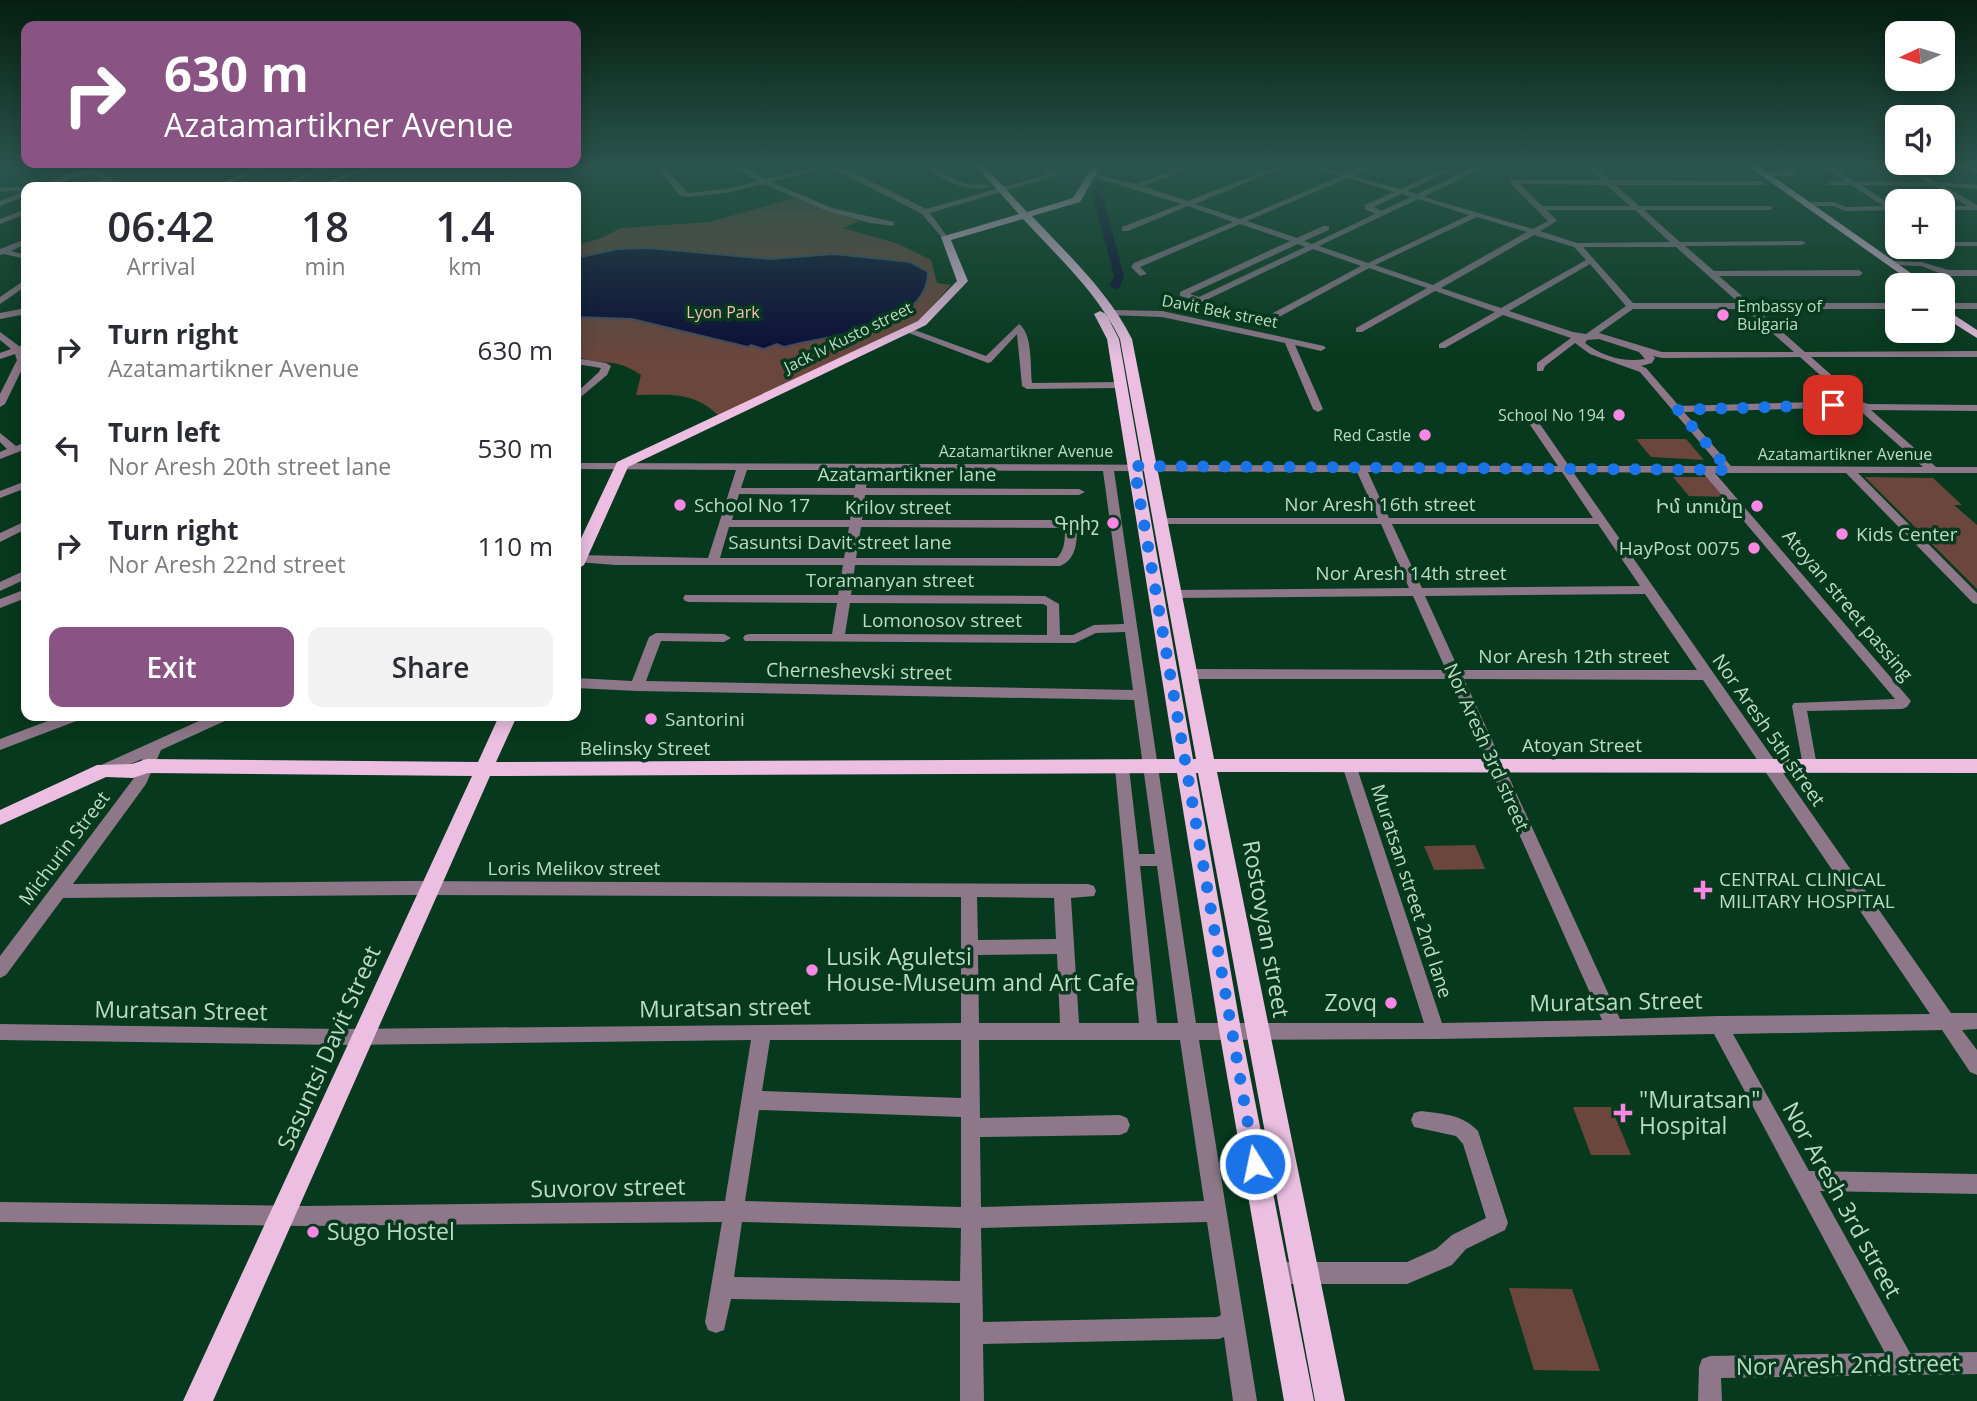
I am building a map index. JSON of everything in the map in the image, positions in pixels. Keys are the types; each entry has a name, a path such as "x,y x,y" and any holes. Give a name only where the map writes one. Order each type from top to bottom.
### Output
{"main road":[{"path":"945,239 977,229"},
{"path":"1032,229 1100,313 1113,339 1141,466"},
{"path":"1034,229 1113,313 1126,339 1141,466"},
{"path":"1832,229 1891,273"},
{"path":"1843,229 1906,273"},
{"name":"Jack Iv Kusto street","path":"626,463 922,323 963,281 945,239"},
{"path":"1955,311 1977,323"},
{"path":"1955,314 1977,335"},
{"path":"581,554 626,463"},
{"name":"Rostovyan street","path":"1141,466 1160,521 1190,674 1197,768"},
{"name":"Rostovyan street","path":"1141,466 1243,1030 1275,1273 1299,1401"},
{"name":"Sasuntsi Davit Street","path":"198,1401 506,721"},
{"name":"Atoyan Street","path":"1197,768 1349,765 1977,766"},
{"name":"Belinsky Street","path":"104,770 133,771 147,766 484,769 1197,768"},
{"path":"0,820 96,780 104,770"},
{"name":"Rostovyan street","path":"1243,1030 1304,1273 1330,1401"}],"street":[{"path":"938,229 945,239"},
{"path":"1143,274 1135,267 1137,265 1222,229"},
{"path":"1262,229 1505,312 1586,336 1645,361 1678,410 1729,470"},
{"path":"1323,229 1183,294 1199,300 1349,229"},
{"path":"1276,314 1445,229"},
{"path":"1523,229 1577,245 1802,243"},
{"path":"1359,330 1537,229"},
{"path":"1661,229 1931,469"},
{"path":"1,252 21,243"},
{"path":"1955,244 1977,244"},
{"path":"1577,245 1631,306"},
{"path":"1,252 21,256"},
{"path":"1442,346 1591,260"},
{"path":"1891,263 1922,264 1947,273 1977,273"},
{"path":"1712,274 1859,273"},
{"path":"0,301 21,286"},
{"path":"0,290 21,290"},
{"path":"1955,305 1977,306"},
{"path":"1540,369 1540,365 1631,306 1885,306"},
{"path":"0,316 21,312"},
{"name":"Davit Bek street","path":"1113,313 1162,314 1321,348"},
{"path":"906,330 988,360 1019,327 1023,338 1027,386 1121,385"},
{"path":"0,335 21,347"},
{"path":"1586,336 1586,349 1629,364 1662,355 1977,354"},
{"path":"1287,340 1318,409"},
{"path":"0,356 21,348"},
{"path":"0,404 21,362"},
{"path":"581,362 606,366 604,373 581,394"},
{"path":"1678,410 1858,404 1866,407 1977,408"},
{"name":"Nor Aresh 5th street","path":"1529,416 1977,1066"},
{"path":"0,436 13,450"},
{"path":"0,456 21,447"},
{"name":"Azatamartikner Avenue","path":"581,466 626,463 742,467 1977,470"},
{"path":"1108,466 1188,1030 1245,1401"},
{"path":"713,561 742,467"},
{"path":"838,639 863,467"},
{"name":"Nor Aresh 3rd street","path":"1361,468 1614,1026"},
{"path":"1848,469 1977,600"},
{"name":"Atoyan street passing","path":"1707,470 1904,701 1902,704 1799,706 1810,766"},
{"path":"0,495 21,486"},
{"name":"Azatamartikner lane","path":"735,491 1079,492"},
{"name":"Nor Aresh 16th street","path":"1160,521 1601,521"},
{"name":"Krilov street","path":"725,523 1071,525"},
{"name":"Sasuntsi Davit street lane","path":"581,562 1060,562 1068,555 1071,525"},
{"path":"0,538 21,528"},
{"path":"0,587 21,576"},
{"name":"Nor Aresh 14th street","path":"1174,594 1648,590"},
{"path":"0,604 21,595"},
{"name":"Toramanyan street","path":"689,598 1051,600 1054,639"},
{"name":"Lomonosov street","path":"750,638 1075,639 1102,628 1131,628"},
{"path":"637,687 656,637 724,638"},
{"name":"Nor Aresh 12th street","path":"1190,674 1707,675"},
{"name":"Cherneshevski street","path":"581,683 637,687 1141,695"},
{"path":"0,745 61,721"},
{"path":"104,770 211,721"},
{"name":"Michurin Street","path":"0,970 141,780 155,746"},
{"name":"Muratsan street 2nd lane","path":"1349,765 1436,1031"},
{"path":"1122,768 1149,1031"},
{"path":"1131,860 1164,859"},
{"name":"Loris Melikov street","path":"60,891 430,888 1088,891"},
{"path":"969,890 972,1401"},
{"path":"1062,890 1070,1031"},
{"path":"969,948 1066,946"},
{"name":"Muratsan Street","path":"1243,1030 1436,1031 1977,1021"},
{"name":"Nor Aresh 3rd street","path":"1718,1024 1903,1363"},
{"name":"Muratsan street","path":"362,1037 762,1031 1243,1030"},
{"path":"716,1322 762,1031"},
{"name":"Muratsan Street","path":"0,1032 362,1037"},
{"path":"751,1100 970,1118 1121,1125"},
{"path":"1275,1273 1407,1273 1444,1257 1459,1242 1498,1223 1471,1138 1461,1128 1420,1120"},
{"path":"1804,1181 1977,1184"},
{"name":"Suvorov street","path":"0,1212 281,1216 734,1211 971,1218 1217,1212"},
{"path":"722,1288 971,1292"},
{"path":"972,1333 1219,1328 1233,1321"},
{"name":"Nor Aresh 2nd street","path":"1710,1401 1710,1367 1977,1363"}],"green space":[{"name":"Lyon Park","path":"618,229 848,229 899,244 931,260 937,283 951,285 918,322 719,416 691,398 636,395 641,375 623,366 581,358 581,244"},
{"path":"1636,439 1686,439 1704,460 1651,457"},
{"path":"1673,477 1709,477 1725,497 1689,496"},
{"path":"1865,477 1933,478 1962,505 1954,505 1977,525 1977,589"},
{"path":"1475,845 1485,869 1434,870 1424,846"},
{"path":"1573,1107 1611,1107 1631,1155 1591,1155"},
{"path":"1509,1288 1572,1289 1600,1371 1534,1370"}],"shaded area":[{"path":"649,248 770,259 834,254 910,262 928,272 924,291 911,306 894,318 848,333 784,347 777,344 764,349 632,319 581,317 581,257 618,249"}],"waterway":[{"path":"1107,229 1119,276 1115,286"}],"place":[{"name":"Embassy of Bulgaria","path":"1723,315"},
{"name":"School No 194","path":"1619,415"},
{"name":"Red Castle","path":"1425,435"},
{"name":"School No 17","path":"680,505"},
{"name":"Իմ տունը","path":"1757,506"},
{"name":"Գրիշ","path":"1113,523"},
{"name":"Kids Center","path":"1842,534"},
{"name":"HayPost 0075","path":"1754,548"},
{"name":"Santorini","path":"651,719"},
{"name":"CENTRAL CLINICAL MILITARY HOSPITAL","path":"1703,890"},
{"name":"Lusik Aguletsi House-Museum and Art Cafe","path":"812,970"},
{"name":"Zovq","path":"1391,1003"},
{"name":"\"Muratsan\" Hospital","path":"1623,1113"},
{"name":"Sugo Hostel","path":"313,1232"}],"route":[{"path":"1255,1164 1134,466 1729,470 1678,410 1833,405"}]}
